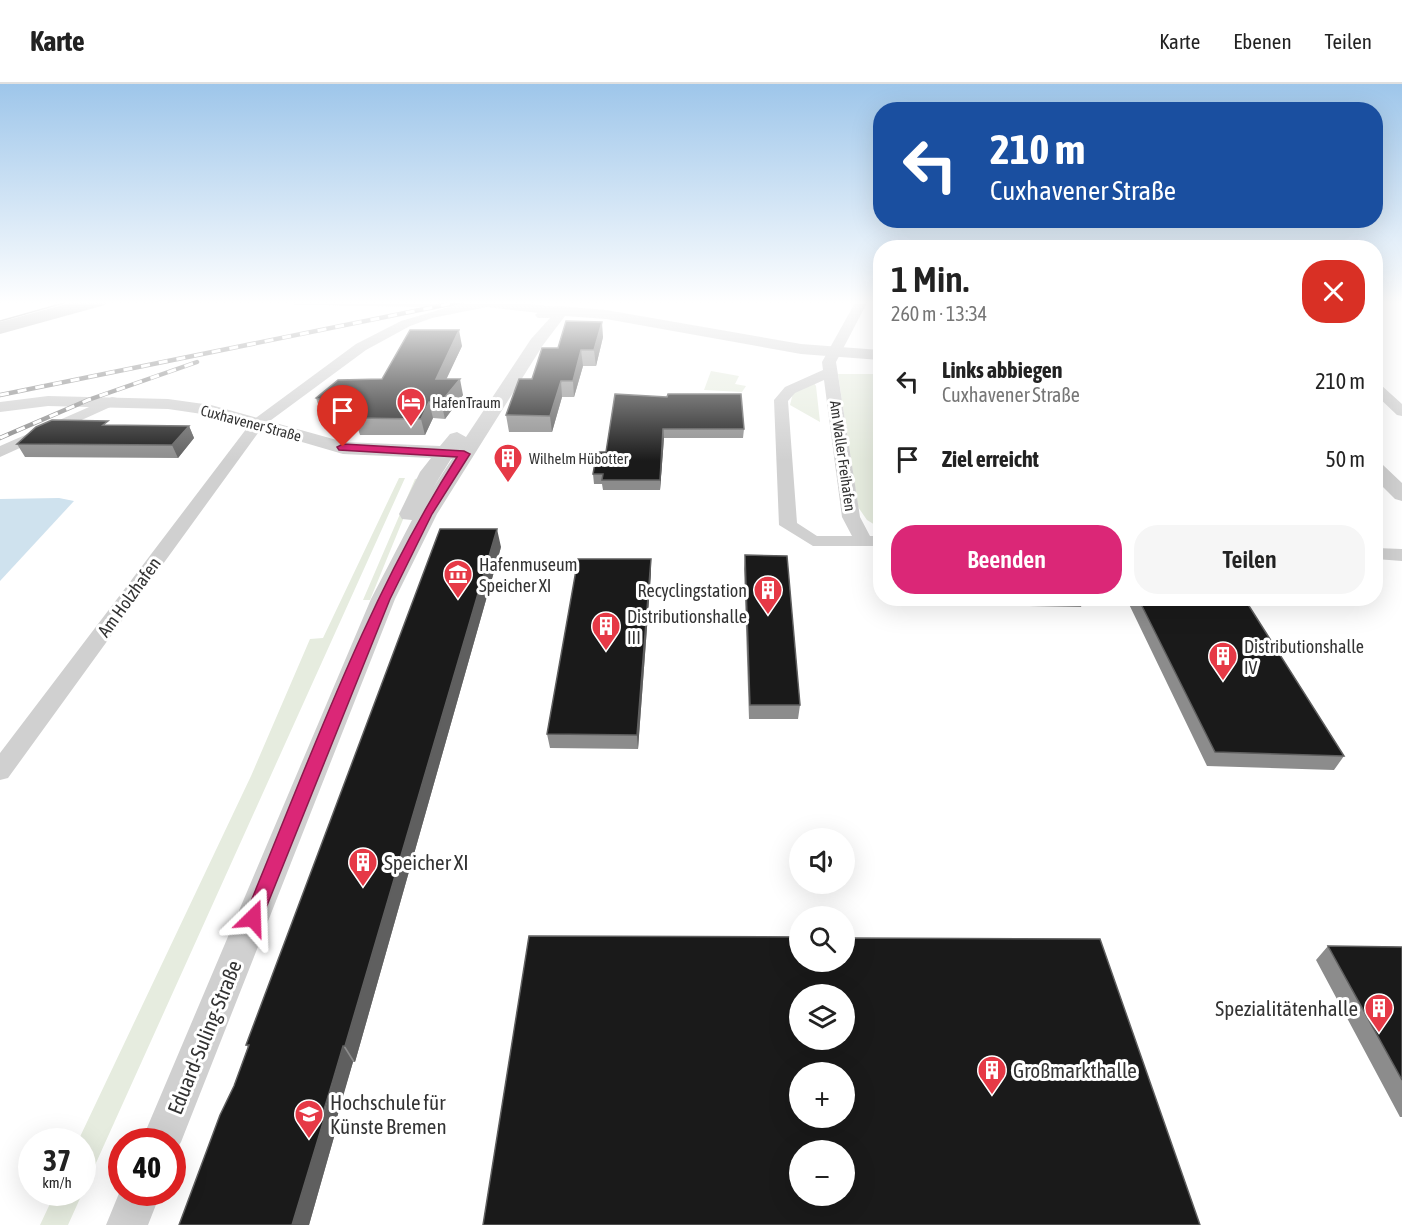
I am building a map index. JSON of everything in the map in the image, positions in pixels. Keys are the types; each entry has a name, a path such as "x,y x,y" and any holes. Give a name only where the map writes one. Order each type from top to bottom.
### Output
{"street":[{"name":"Am Holzhafen","path":"0,771 258,423 353,354"},
{"name":"Eduard-Suling-Straße","path":"167,1128 384,599 389,566 416,501 430,472 455,453 528,354"},
{"path":"793,354 831,362 873,364"},
{"path":"831,362 835,354"},
{"path":"872,541 813,541 788,525 781,400 790,390 831,362 873,356"},
{"name":"Am Waller Freihafen","path":"831,362 851,517 872,541"},
{"path":"1383,394 1402,412"},
{"name":"Cuxhavener Straße","path":"0,407 48,401 112,401 200,408 343,447 455,453"},
{"path":"0,452 112,401"},
{"path":"1383,476 1402,495"},
{"path":"1383,554 1402,555"},
{"path":"127,1225 134,1206"}],"shaded area":[{"path":"711,371 739,376 735,384 746,386 742,392 704,390"},
{"path":"838,374 873,374 873,524 867,520 858,507"},
{"path":"814,383 820,422 790,405 793,393"},
{"path":"399,478 405,478 112,1128 108,1128 108,1136 96,1163 96,1128 84,1128 251,776 310,639 323,638"},
{"path":"420,478 370,600 363,600 415,479"},
{"path":"49,1206 77,1206 68,1225 40,1225"}],"water":[{"path":"59,498 74,501 0,581 0,499"}],"building":[{"path":"396,354 448,354 436,379 460,379 441,402 429,402 421,419 355,418 357,414 316,398 338,380 382,379"},
{"path":"540,354 580,354 573,381 561,381 550,416 506,415 519,379 532,379"},
{"path":"615,394 667,397 668,394 741,394 744,429 663,429 660,480 602,480 603,474 593,474 597,452 606,452"},
{"path":"52,420 108,421 103,425 189,426 172,445 17,444 36,427"},
{"name":"Speicher XI","path":"440,529 497,529 345,1046 343,1046 322,1116 325,1116 292,1225 179,1225 220,1115 234,1086 249,1045 246,1045"},
{"name":"Recyclingstation","path":"745,555 787,556 800,705 750,705"},
{"name":"Distributionshalle III","path":"578,559 651,559 637,735 547,734"},
{"name":"Distributionshalle IV","path":"1142,606 1249,606 1344,756 1215,752"},
{"name":"Großmarkthalle","path":"529,936 789,937 789,972 855,972 855,938 1100,939 1200,1225 483,1225"},
{"path":"1328,946 1402,947 1402,1080"}],"railway":[{"path":"0,395 201,354"},
{"path":"0,438 88,400 197,362"}],"place":[{"name":"HafenTraum","path":"411,428"},
{"name":"Wilhelm Hübotter","path":"508,484"},
{"name":"Hafenmuseum Speicher XI","path":"458,600"},
{"name":"Recyclingstation","path":"768,616"},
{"name":"Distributionshalle III","path":"606,652"},
{"name":"Distributionshalle IV","path":"1223,682"},
{"name":"Speicher XI","path":"363,888"},
{"name":"Spezialitätenhalle","path":"1379,1034"},
{"name":"Großmarkthalle","path":"992,1096"},
{"name":"Hochschule für Künste Bremen","path":"309,1140"}],"route":[{"path":"253,918 384,599 426,514 464,454 343,447"}]}
